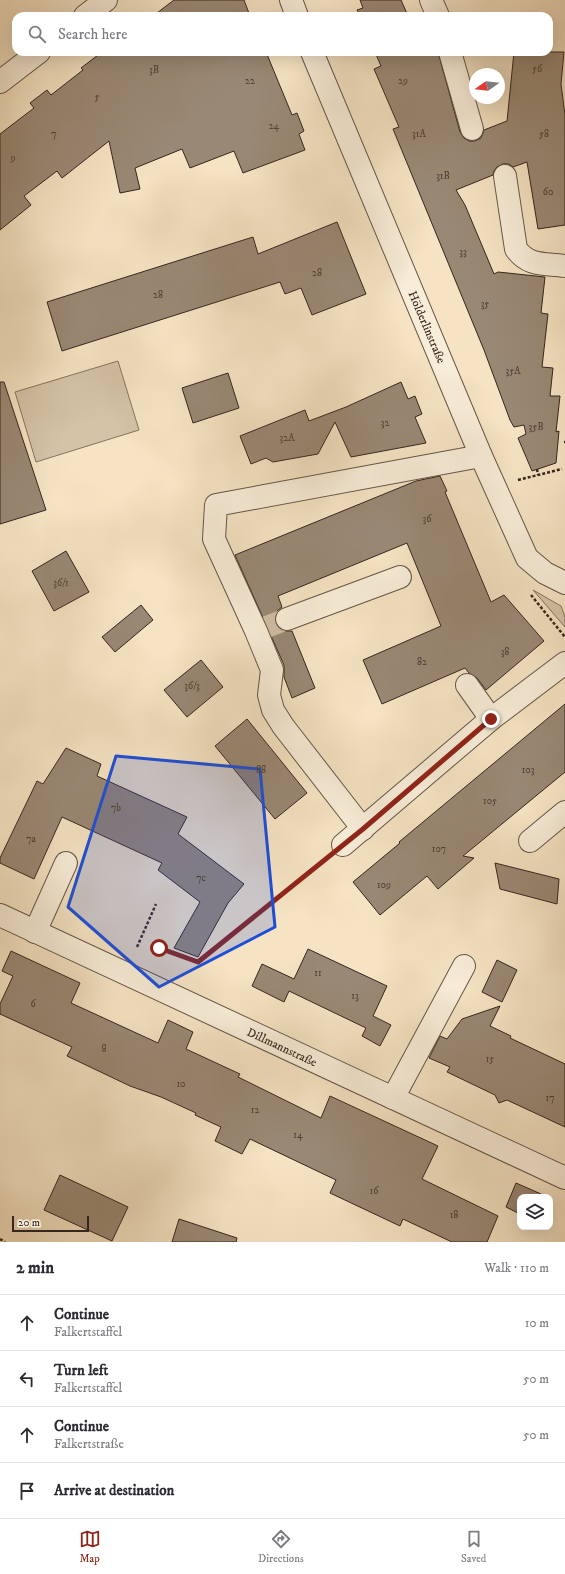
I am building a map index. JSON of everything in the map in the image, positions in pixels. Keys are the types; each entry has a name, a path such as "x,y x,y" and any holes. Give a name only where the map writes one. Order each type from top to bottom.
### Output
{"street":[{"path":"90,12 106,0"},
{"path":"291,0 296,12"},
{"path":"431,0 436,12"},
{"path":"0,82 34,56"},
{"name":"Hölderlinstraße","path":"314,56 481,456 526,558 545,573 565,583"},
{"path":"451,56 472,129"},
{"path":"505,176 516,249 530,262 565,266"},
{"path":"363,829 283,726 273,710 269,695 272,670 260,630 214,539 216,506 481,456"},
{"path":"287,619 400,577"},
{"path":"343,845 491,719 565,663"},
{"path":"467,685 491,719"},
{"path":"530,841 565,812"},
{"path":"35,932 66,863"},
{"name":"Dillmannstraße","path":"0,915 565,1178"},
{"path":"393,1098 464,966"}],"path":[{"path":"518,480 562,468"},
{"path":"537,469 538,475"},
{"path":"156,955 159,948 198,962 343,845"},
{"path":"137,946 156,904"},
{"path":"0,1239 5,1242"}],"highlighted area":[{"path":"116,756 260,769 275,927 159,987 68,907"}],"shaded area":[{"path":"118,361 139,430 36,462 15,392"},
{"path":"533,590 561,606 565,617 565,627"}],"building":[{"path":"174,0 244,0 248,12 158,12"},
{"path":"360,0 401,0 406,12 358,12 357,10 363,8"},
{"path":"553,52 564,52 561,84 565,115 565,225 538,229 527,162 513,167 509,164 503,164 497,167 493,175 456,190 465,205 494,274 498,272 545,277 541,313 548,314 542,367 553,368 550,396 560,396 556,432 559,431 556,463 532,471 518,438 526,434 524,425 514,427 510,420 484,350 393,129 399,127 374,69 381,66 377,56 439,56 460,132 464,138 469,141 475,141 481,138 484,130 507,121 514,56 553,56"},
{"path":"97,56 268,56 292,115 297,113 304,131 299,134 305,150 243,173 234,151 190,168 182,149 135,168 140,189 120,193 109,141 62,178 57,171 24,196 31,205 0,230 0,134 34,108 30,103 47,90 51,95 83,70 81,68"},
{"path":"337,222 366,294 312,315 301,288 285,294 280,282 62,351 47,302 253,237 258,254"},
{"path":"228,373 239,408 193,423 182,388"},
{"path":"0,382 4,382 46,510 0,524"},
{"path":"401,382 408,399 415,396 422,414 415,417 426,443 351,457 335,422 318,454 273,462 266,458 251,464 240,436 305,410 309,421 346,407"},
{"path":"440,476 447,491 445,492 491,602 504,595 544,641 486,690 477,678 469,673 465,668 382,704 363,660 441,626 407,543 278,596 282,607 277,611 275,624 279,629 292,631 315,688 292,698 284,677 284,665 235,555 416,481"},
{"path":"66,551 89,592 54,611 32,571"},
{"path":"141,605 153,620 115,652 102,637"},
{"path":"201,660 223,687 187,717 164,690"},
{"path":"565,704 565,772 463,856 474,858 438,889 427,876 380,915 353,882"},
{"path":"247,719 307,793 275,819 215,746"},
{"path":"66,748 101,764 97,776 187,817 178,834 244,884 228,903 198,957 174,948 200,902 158,870 162,863 62,817 34,879 0,863 0,858 37,781 43,784"},
{"path":"495,863 559,879 557,904 500,889"},
{"path":"308,949 387,986 373,1016 391,1025 380,1046 362,1036 366,1028 289,991 284,1002 252,986 262,964 294,979"},
{"path":"11,951 80,983 71,1003 158,1043 168,1020 193,1032 186,1049 240,1074 238,1077 321,1118 330,1096 438,1146 422,1179 498,1216 487,1242 452,1242 403,1219 400,1226 330,1193 336,1180 250,1139 242,1154 215,1141 221,1127 195,1115 196,1113 161,1097 130,1086 67,1056 72,1047 0,1014 0,1004 13,976 2,971"},
{"path":"497,960 517,970 502,1002 482,992"},
{"path":"500,1006 490,1026 511,1036 510,1038 565,1064 565,1127 507,1100 499,1103 495,1095 447,1072 450,1067 429,1058 440,1036 447,1039 462,1019"},
{"path":"60,1175 128,1207 112,1241 44,1210"},
{"path":"516,1183 541,1194 517,1194 517,1212 506,1207"},
{"path":"179,1219 237,1238 236,1242 172,1242"}],"tunnel":[{"path":"264,628 287,619"}],"route":[{"path":"159,948 198,962 363,829 491,719"}]}
